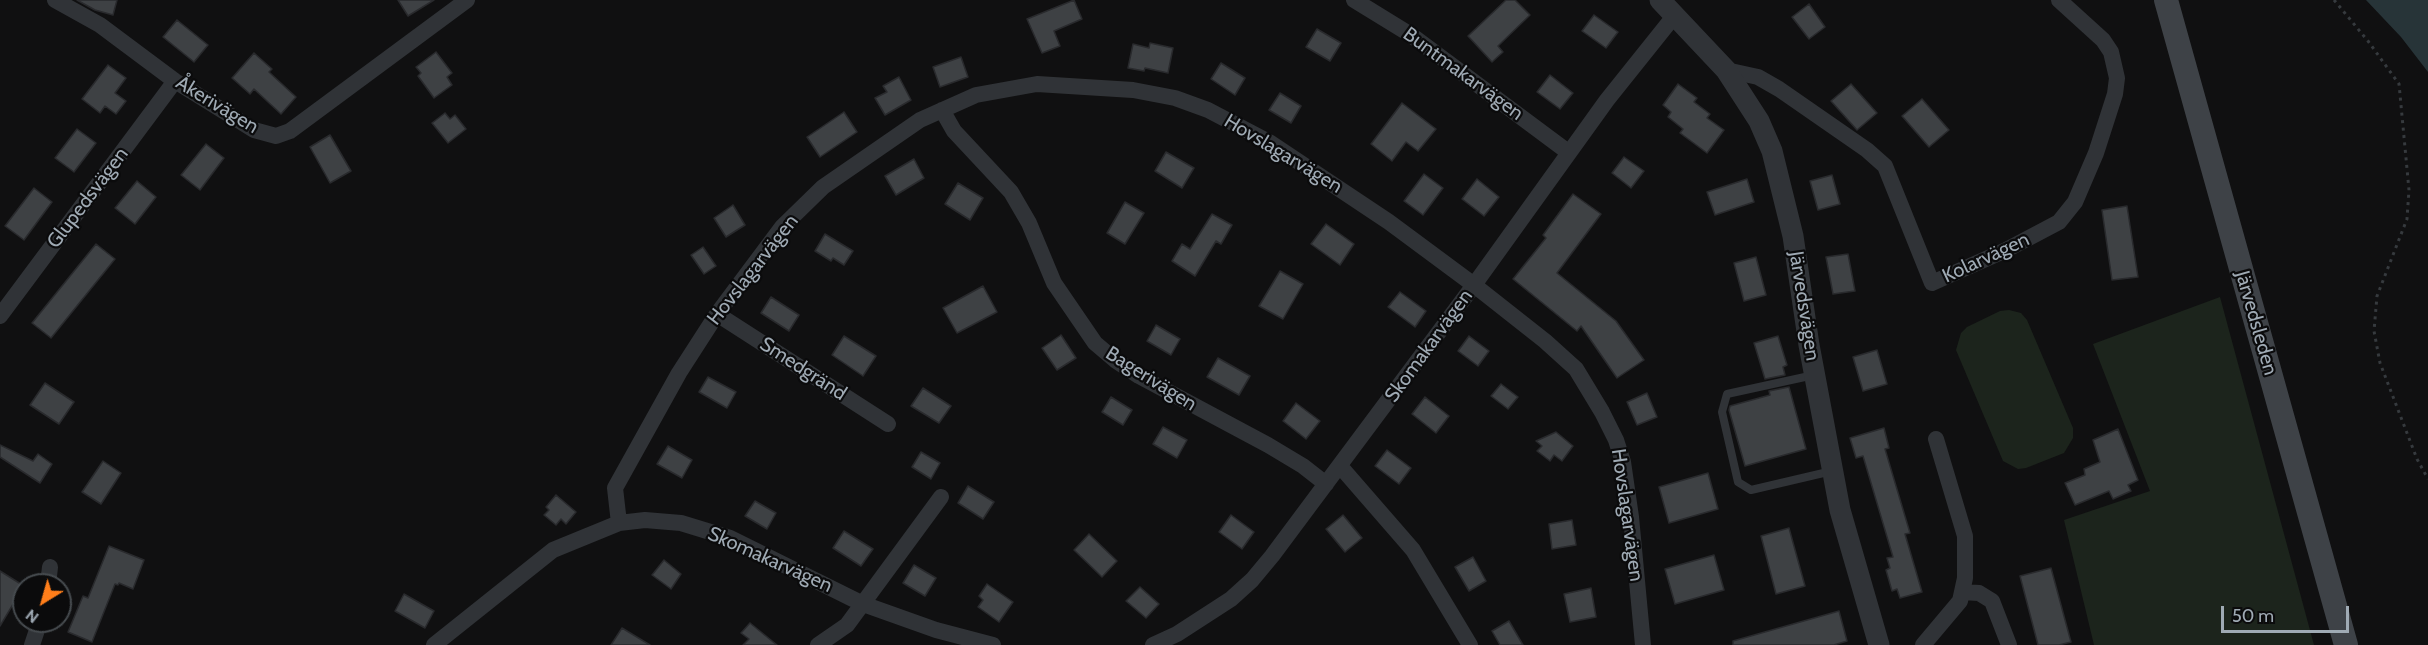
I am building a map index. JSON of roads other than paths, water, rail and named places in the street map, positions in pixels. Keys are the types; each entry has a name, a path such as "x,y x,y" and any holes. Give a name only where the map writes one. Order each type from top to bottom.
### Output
{"main road":[{"name":"Järvedsleden","path":"2166,0 2346,645"}],"street":[{"name":"Åkerivägen","path":"55,0 100,25 176,81 254,130 276,136 290,131 466,0"},
{"name":"Buntmakarvägen","path":"1354,0 1411,35 1568,152"},
{"name":"Kolarvägen","path":"1726,70 1758,77 1779,89 1867,150 1885,166 1932,283 2006,250 2059,222 2075,202 2096,153 2115,94 2117,78 2111,52 2103,39 2059,0"},
{"name":"Skomakarvägen","path":"1153,645 1177,634 1222,604 1252,580 1272,556 1474,285 1668,8"},
{"name":"Järvedsvägen","path":"1668,8 1726,70 1759,121 1775,161 1793,236 1814,375 1840,510 1879,645"},
{"name":"Glupedsvägen","path":"0,315 176,81"},
{"name":"Hovslagarvägen","path":"619,523 615,488 679,373 717,314 782,227 823,187 920,120 976,95 1037,84 1133,90 1175,98 1208,110 1269,141 1380,216 1474,285 1545,341 1576,369 1590,389 1616,440 1623,462 1631,517 1643,645"},
{"name":"Bagerivägen","path":"942,110 954,131 1011,192 1029,223 1053,283 1095,343 1133,372 1268,445 1326,484"},
{"name":"Smedgränd","path":"717,314 888,424"},
{"path":"1923,645 1950,616 1963,592 1965,578 1965,536 1936,439"},
{"path":"1341,466 1413,550 1470,645"},
{"path":"818,645 847,625 941,497"},
{"name":"Skomakarvägen","path":"434,645 553,550 584,535 619,523 645,520 681,523 730,538 863,604 936,630 993,645"},
{"path":"49,573 50,567"},
{"path":"1963,592 1979,593 1992,601 2009,645"}],"lane":[{"path":"1814,375 1727,394 1722,412 1738,482 1752,490 1832,470"}]}
